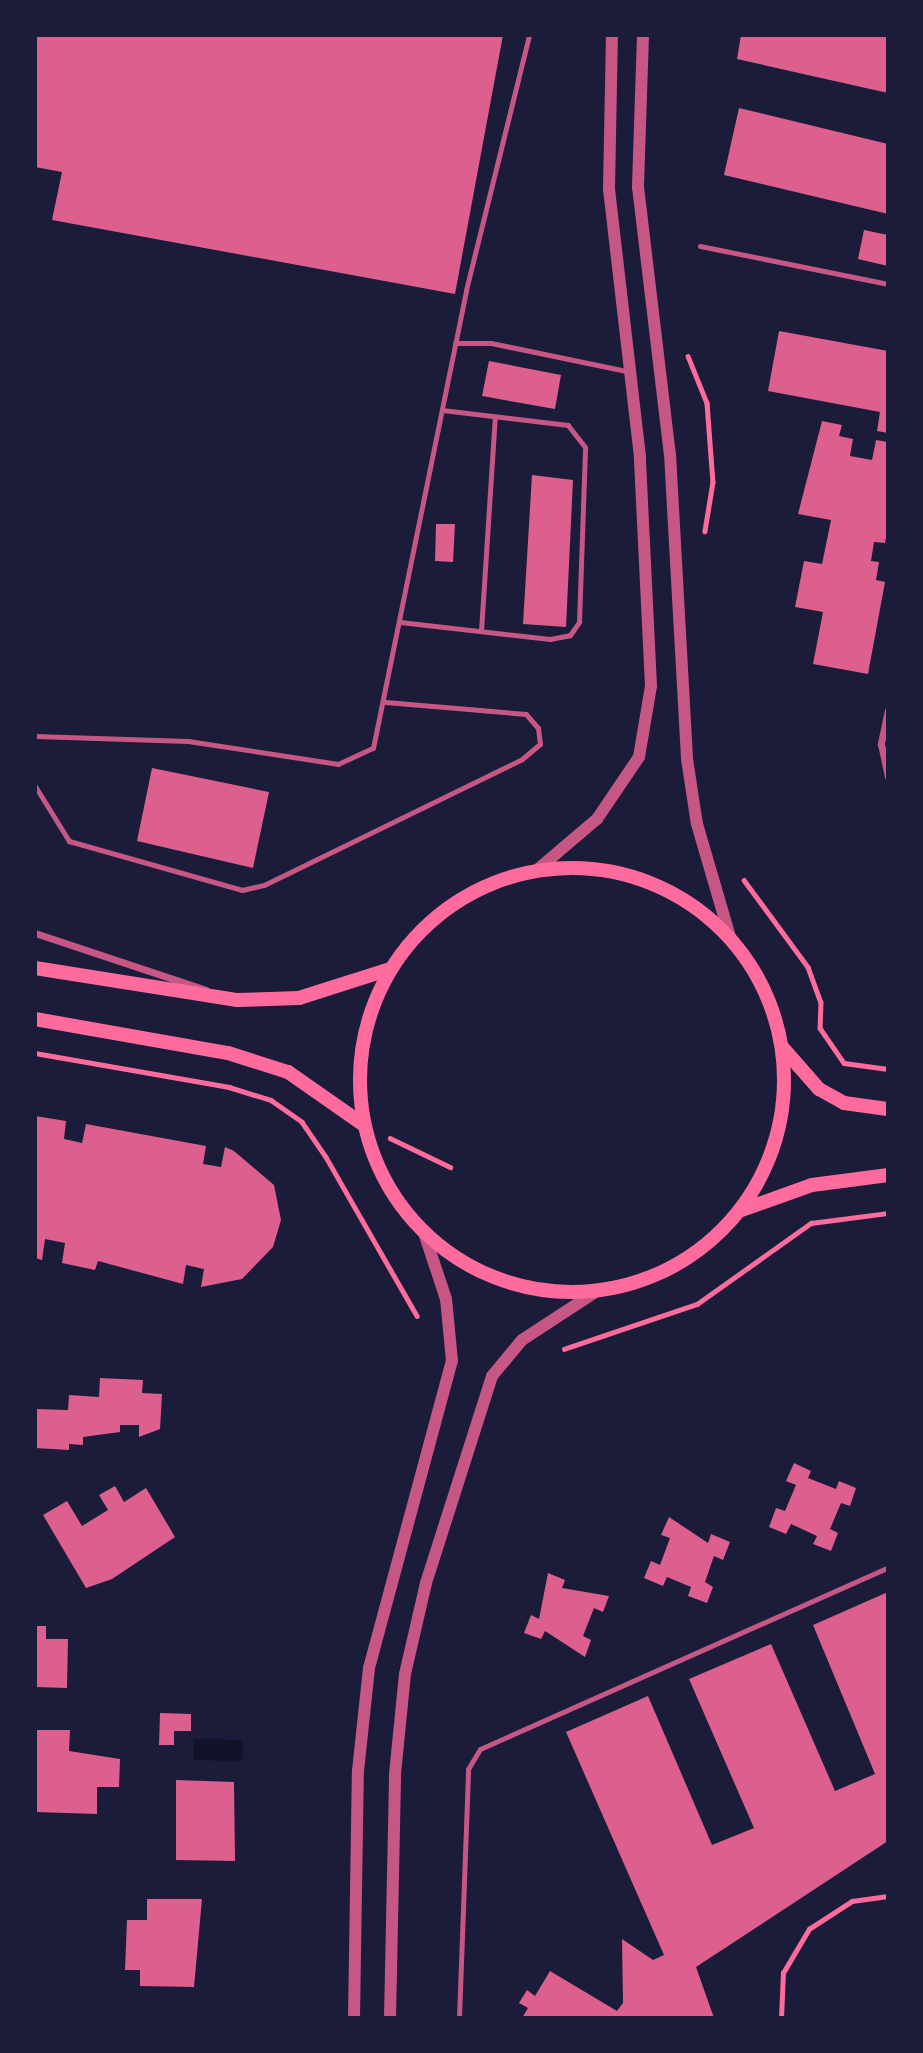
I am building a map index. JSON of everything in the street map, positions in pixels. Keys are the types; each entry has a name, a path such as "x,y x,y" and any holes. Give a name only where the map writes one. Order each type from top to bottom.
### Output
{"main road":[{"path":"590,868 642,879 689,902 730,937 764,988 782,1047 783,1106 768,1161 739,1211 676,1265 597,1291 550,1291 504,1282 461,1261 424,1233 376,1165 364,1125 359,1072 368,1018 390,969 429,922 479,889 537,870 590,868"},
{"path":"35,968 237,1000 299,998 390,969"},
{"path":"35,1019 229,1053 288,1072 364,1125"},
{"path":"782,1047 819,1089 844,1103 888,1109"},
{"path":"739,1211 812,1185 888,1175"}],"street":[{"path":"643,35 638,187 670,454 687,759 697,824 730,937"},
{"path":"537,870 597,819 639,757 651,686 631,372 609,189 610,36"},
{"path":"888,710 881,744 888,776"},
{"path":"35,933 237,1000"},
{"path":"354,2018 358,1771 369,1668 452,1361 446,1298 424,1233"},
{"path":"390,2018 395,1774 405,1674 426,1583 492,1376 522,1340 597,1291"}],"lane":[{"path":"35,736 188,741 338,764 373,748 386,702 454,343 529,35"},
{"path":"700,246 888,285"},
{"path":"454,343 491,343 631,372"},
{"path":"400,622 550,639 570,635 579,622 585,447 568,425 442,410"},
{"path":"481,631 495,417"},
{"path":"35,786 69,841 242,890 276,879 522,759 540,744 538,728 526,714 386,702"},
{"path":"459,2018 468,1769 480,1749 888,1567"}],"path":[{"path":"684,347 707,403 713,482 704,535"},
{"path":"739,865 808,967 821,1002 820,1028 844,1063 888,1069"},
{"path":"35,1052 229,1087 271,1100 302,1122 396,1269 418,1326"},
{"path":"364,1125 450,1167"},
{"path":"553,1355 696,1304 811,1223 888,1213"},
{"path":"781,2018 783,1973 809,1929 852,1901 888,1896"}],"shaded area":[{"path":"194,1739 243,1740 242,1761 194,1760"}],"building":[{"path":"35,35 503,35 455,294 52,220 62,172 35,167"},
{"path":"741,35 888,35 888,93 737,59"},
{"path":"739,108 888,144 888,214 724,175"},
{"path":"864,230 888,235 888,266 858,259"},
{"path":"779,331 888,351 888,433 877,431 880,412 768,391"},
{"path":"489,361 561,375 555,409 482,396"},
{"path":"822,421 842,425 839,436 853,439 850,456 872,460 876,440 888,442 888,527 885,543 874,542 871,561 879,562 876,580 885,582 868,674 813,664 823,612 795,607 804,561 822,564 831,520 798,514"},
{"path":"532,475 573,480 566,627 523,624"},
{"path":"436,524 455,524 453,562 435,561"},
{"path":"152,768 269,792 253,868 137,841"},
{"path":"35,1116 66,1121 64,1139 82,1143 86,1124 206,1146 203,1164 221,1167 225,1147 234,1151 274,1185 281,1220 273,1247 242,1279 201,1287 204,1269 186,1265 183,1284 98,1261 95,1270 62,1263 65,1243 45,1239 42,1260 35,1258"},
{"path":"100,1378 143,1380 142,1393 162,1394 160,1429 139,1437 139,1425 120,1425 120,1432 83,1437 83,1445 69,1444 69,1450 35,1448 35,1409 68,1410 69,1395 99,1397"},
{"path":"794,1463 811,1471 808,1478 836,1489 839,1481 856,1488 850,1506 841,1503 830,1529 838,1533 831,1551 813,1544 817,1536 791,1524 786,1534 769,1527 776,1508 785,1511 796,1485 786,1481"},
{"path":"115,1486 124,1502 146,1488 175,1537 112,1579 86,1588 43,1515 67,1501 82,1526 108,1510 99,1495"},
{"path":"669,1517 708,1543 711,1534 730,1542 723,1560 714,1556 705,1582 713,1587 707,1603 688,1596 691,1587 667,1577 663,1586 644,1578 651,1561 660,1565 670,1538 661,1535"},
{"path":"548,1573 565,1580 562,1588 609,1596 603,1612 594,1608 583,1636 591,1640 585,1657 545,1631 541,1639 524,1633 531,1615 539,1619"},
{"path":"888,1592 888,1841 696,1967 714,2018 522,2018 528,2008 519,2003 527,1990 535,1996 550,1971 617,2011 623,2003 622,1939 653,1960 664,1955 566,1732 648,1696 712,1845 754,1828 689,1679 771,1644 835,1791 875,1774 813,1625"},
{"path":"35,1626 46,1626 46,1639 68,1639 67,1688 35,1687"},
{"path":"160,1713 191,1714 191,1731 174,1731 174,1745 159,1745"},
{"path":"35,1730 70,1730 69,1751 120,1759 119,1787 97,1787 97,1814 35,1812"},
{"path":"176,1780 234,1782 235,1861 176,1860"},
{"path":"147,1899 202,1899 194,1987 140,1986 140,1970 125,1970 127,1920 147,1920"}]}
